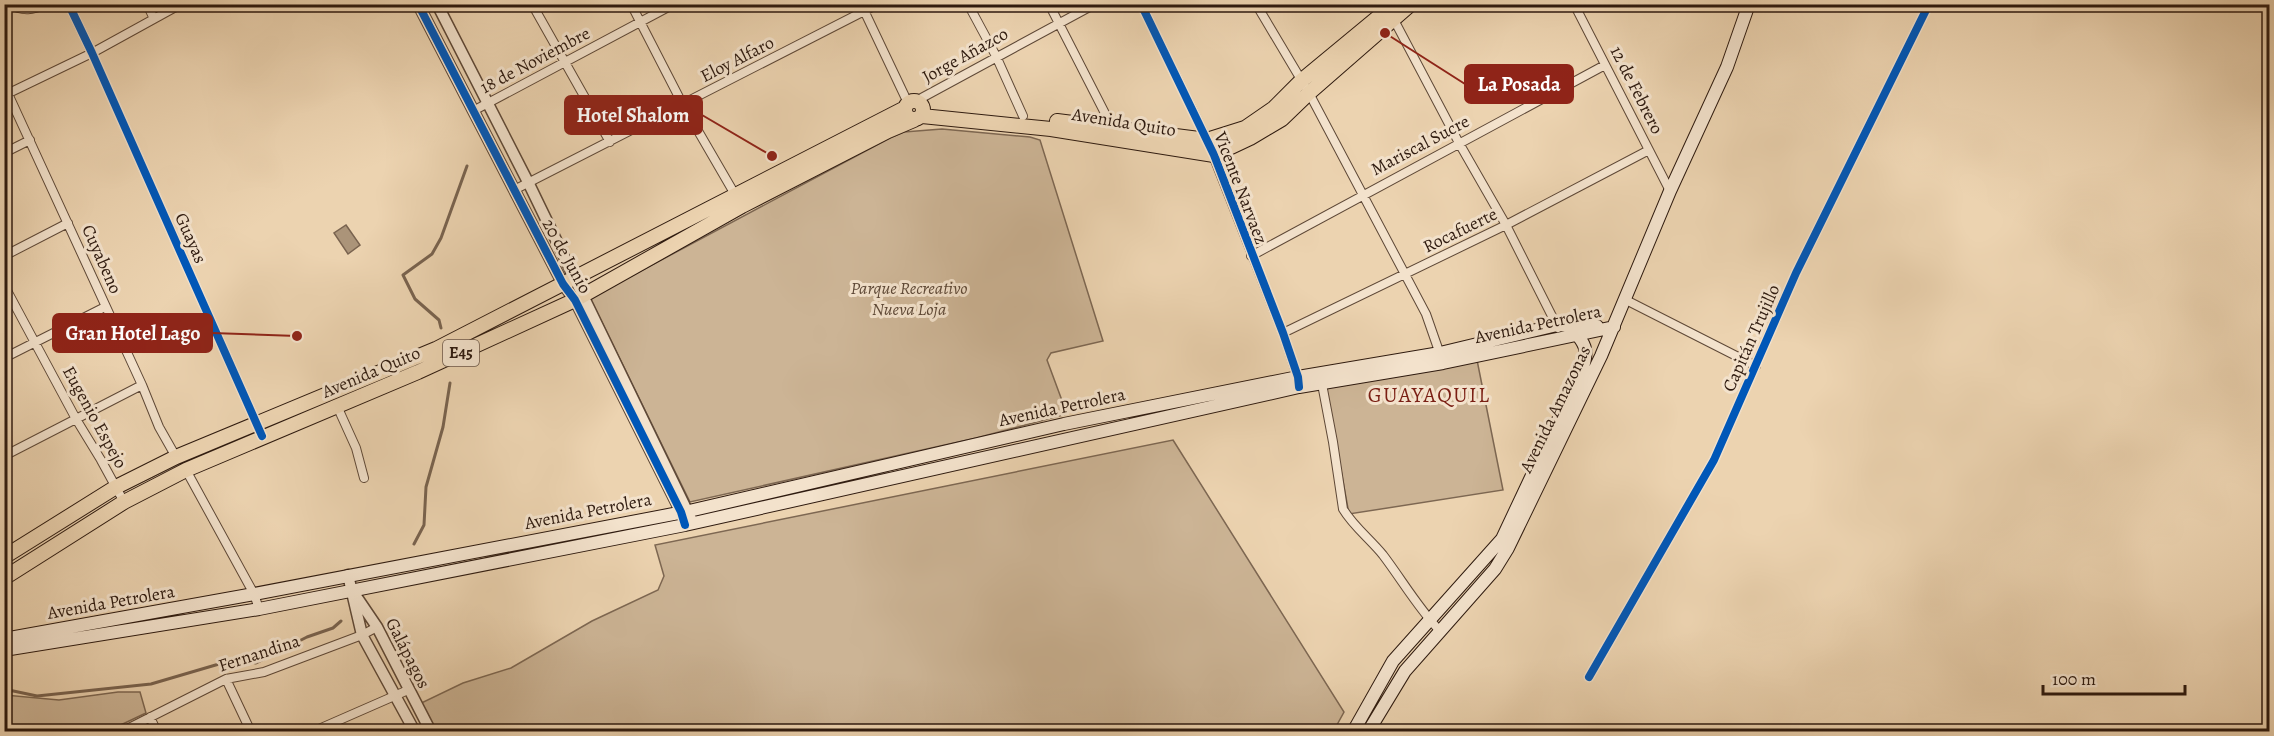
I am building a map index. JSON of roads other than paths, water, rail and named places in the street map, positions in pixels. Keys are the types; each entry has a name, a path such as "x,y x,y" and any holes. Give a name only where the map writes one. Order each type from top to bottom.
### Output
{"highway":[{"name":"Avenida Quito","path":"915,109 1051,129 1207,140 1245,128 1274,108 1301,81 1391,9 1411,4"},
{"name":"Avenida Quito","path":"5,555 116,487 176,457 436,349 568,282 739,201 915,109 1023,116 1111,132 1214,155 1250,138 1282,119 1391,9"},
{"name":"Avenida Quito","path":"4,578 124,501 262,436 461,353 578,298 739,201"}],"main road":[{"name":"Avenida Amazonas","path":"1368,732 1405,671 1495,569 1508,548 1614,327 1670,191 1727,67 1749,4"},
{"name":"Avenida Petrolera","path":"4,650 259,609 689,524 1299,382 1322,384 1442,358 1557,325 1614,327"},
{"name":"Avenida Petrolera","path":"4,639 254,594 685,511 1064,424 1578,336 1614,327"},
{"name":"Avenida Amazonas","path":"1353,732 1393,661 1502,539 1583,367 1587,350 1578,336"}],"street":[{"path":"9,4 16,9 33,10 47,4"},
{"name":"Guayas","path":"67,4 92,53 262,436"},
{"path":"147,4 154,19"},
{"path":"7,89 92,53 181,4"},
{"name":"20 de Junio","path":"418,4 514,190 578,298 685,511 689,524"},
{"name":"20 de Junio","path":"437,4 529,184 568,282"},
{"path":"532,4 610,142"},
{"path":"631,4 683,105 739,201"},
{"name":"18 de Noviembre","path":"473,111 489,105 674,4"},
{"name":"Eloy Alfaro","path":"514,190 683,105 862,8 878,4"},
{"path":"968,4 996,56 1023,116"},
{"path":"1049,4 1111,132"},
{"name":"Jorge Añazco","path":"915,109 996,56 1095,4"},
{"name":"Vicente Narvaez","path":"1141,4 1214,155 1251,256 1283,333 1299,382"},
{"path":"1256,4 1309,93 1426,314 1442,358"},
{"name":"12 de Febrero","path":"1574,4 1670,191"},
{"name":"Capitán Trujillo","path":"1589,677 1714,460 1796,273 1929,4"},
{"path":"862,8 915,109"},
{"path":"1391,9 1459,143 1506,225 1564,338"},
{"name":"Mariscal Sucre","path":"1251,256 1605,65"},
{"name":"Cuyabeno","path":"7,89 159,427 176,457"},
{"path":"4,153 30,140"},
{"name":"Rocafuerte","path":"1283,333 1506,225 1649,150"},
{"path":"4,256 68,222"},
{"name":"Eugenio Espejo","path":"4,285 124,501"},
{"path":"1624,299 1756,366"},
{"path":"4,358 105,307"},
{"path":"1322,384 1334,442 1343,508 1348,517 1376,546 1440,631"},
{"path":"4,456 142,385"},
{"path":"337,406 356,448 364,478"},
{"path":"186,470 254,594 259,609"},
{"name":"Galápagos","path":"348,575 362,635 415,732"},
{"name":"Galápagos","path":"352,591 377,627 431,732"},
{"name":"Fernandina","path":"121,732 226,679 264,672 362,635 377,627"},
{"path":"226,679 251,732"},
{"path":"312,732 394,694 408,690"},
{"path":"150,717 157,732"}],"waterway":[{"path":"441,328 439,320 415,299 403,275 432,254 441,238 467,166"},
{"path":"414,544 424,525 426,487 443,427 450,383"},
{"path":"4,689 37,696 151,684 236,659 256,663 307,637 333,628 341,621"}],"place":[{"name":"La Posada","path":"1385,33"},
{"name":"Hotel Shalom","path":"772,156"},
{"name":"Gran Hotel Lago","path":"297,336"}],"district":[{"name":"GUAYAQUIL","path":"1429,395"}],"park label":[{"name":"Parque Recreativo Nueva Loja","path":"909,298"}]}
